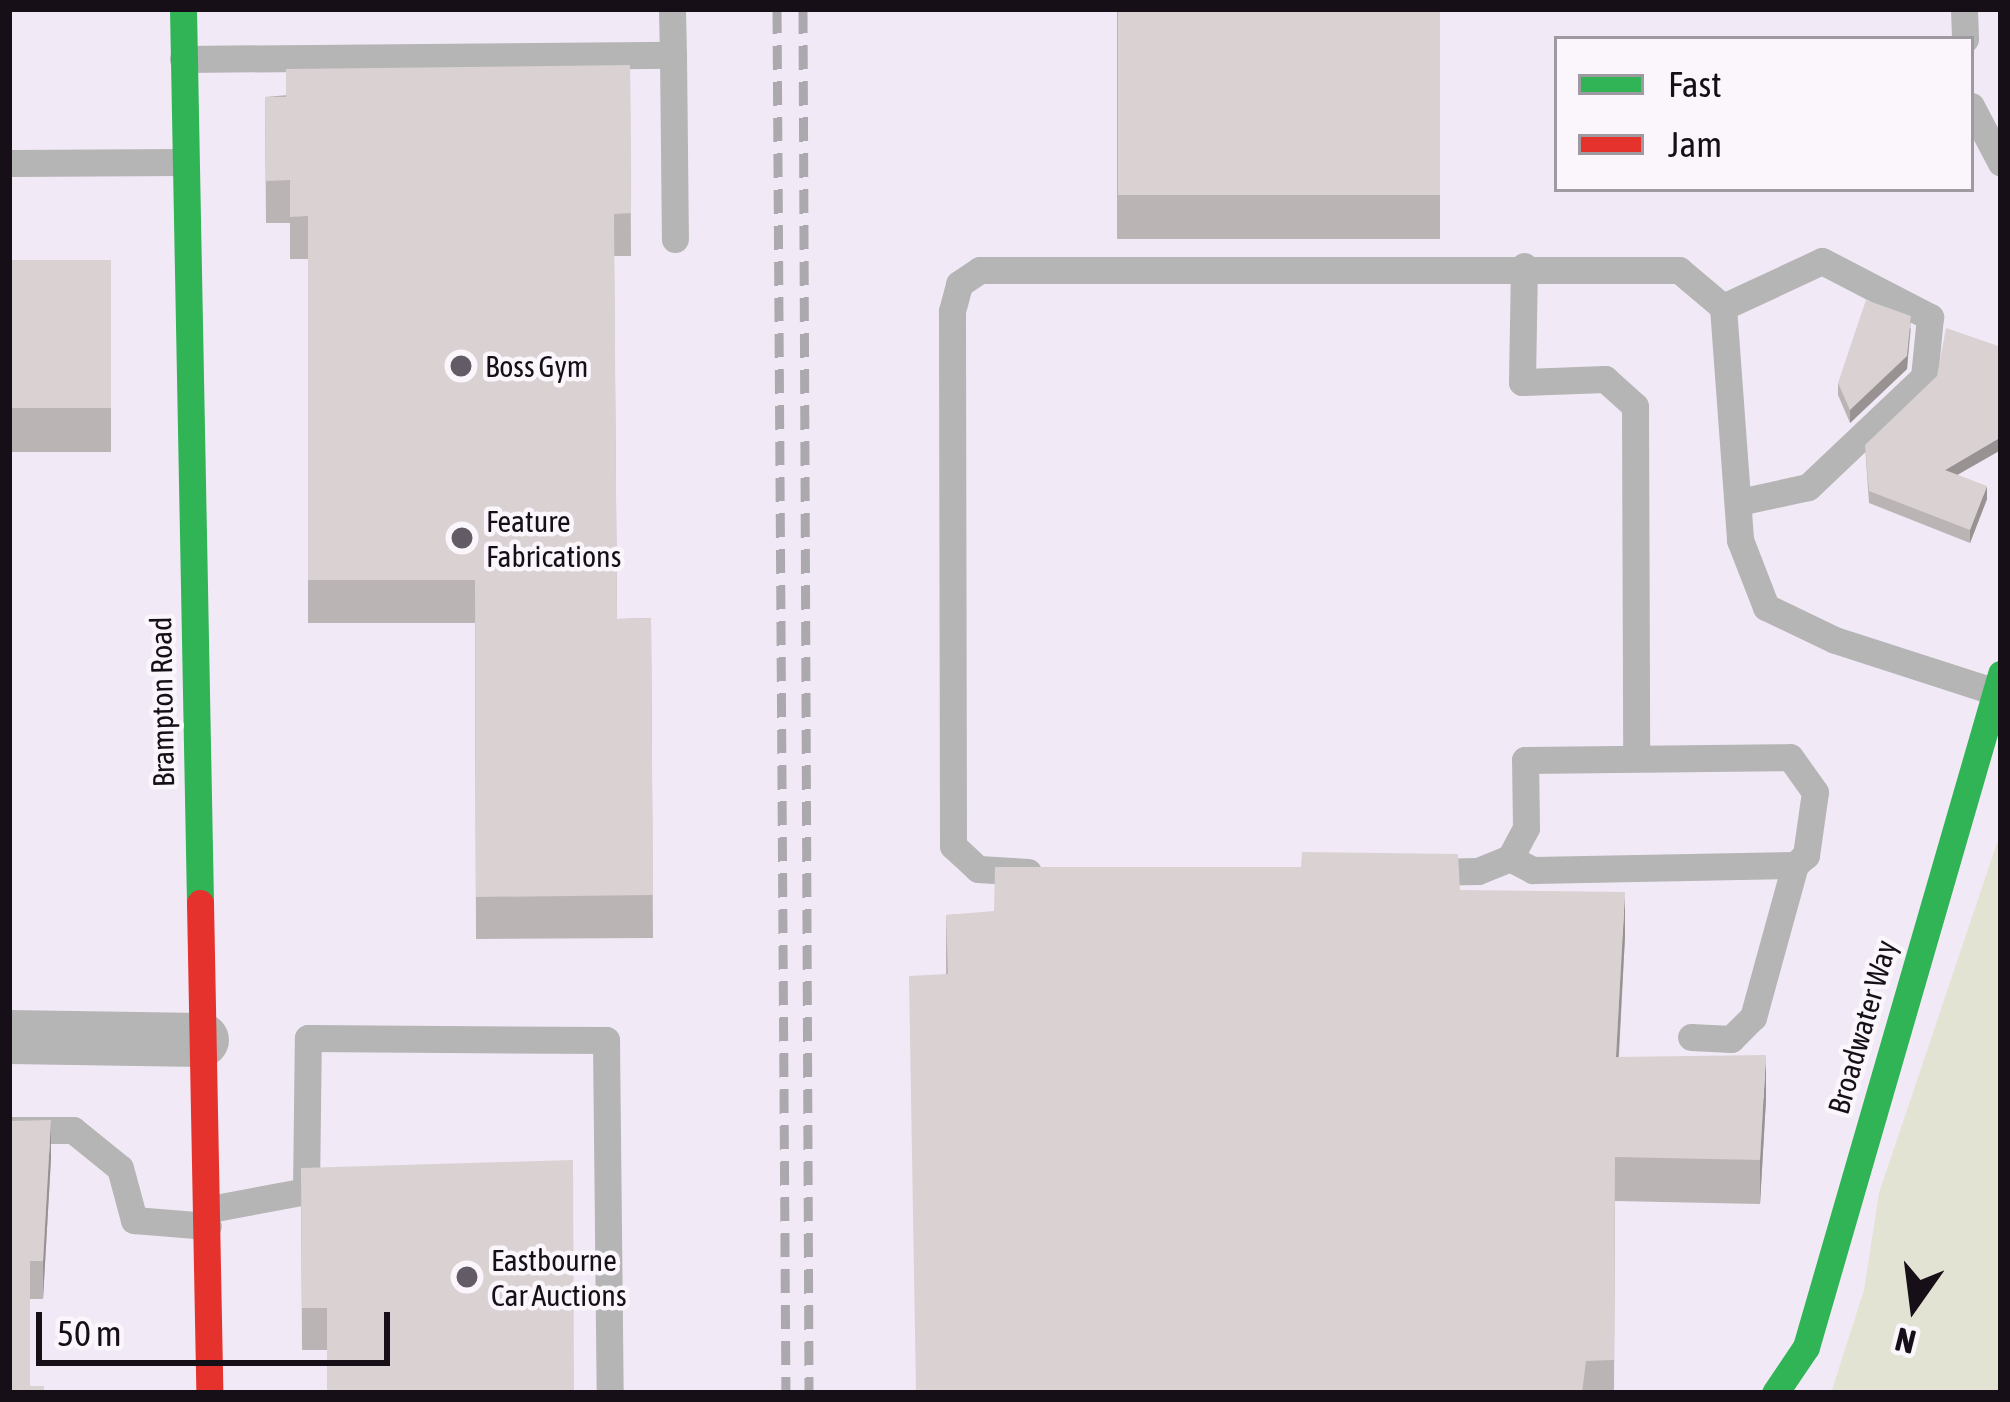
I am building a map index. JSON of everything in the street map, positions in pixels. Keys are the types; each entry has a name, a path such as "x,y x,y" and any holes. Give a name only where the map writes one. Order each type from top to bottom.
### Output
{"street":[{"name":"Brampton Road","path":"183,9 202,1040 210,1218 209,1393"},
{"name":"Broadwater Way","path":"1775,1393 1806,1347 1998,686"},
{"path":"9,1037 202,1040"}],"lane":[{"path":"672,9 675,239"},
{"path":"183,59 673,56"},
{"path":"1974,112 2001,163"},
{"path":"9,163 183,162"},
{"path":"1723,308 1822,261 1930,317 1924,377 1808,487 1739,502"},
{"path":"1524,266 1522,382 1605,379 1635,406 1636,757"},
{"path":"1060,874 978,869 953,847 952,311 958,284 980,270 1524,266 1678,270 1723,308 1740,540 1766,607 1835,640 1998,686"},
{"path":"1391,872 1478,871 1510,858 1526,827 1525,760 1790,757 1815,792 1806,854 1795,866 1746,1033 1691,1037"},
{"path":"1510,858 1533,870 1795,866"},
{"path":"9,1130 73,1130 120,1168 134,1220 210,1218 305,1191 308,1038 606,1040 610,1393"}],"green space":[{"path":"2001,831 2001,1393 1831,1393 1864,1290 1879,1193"}],"building":[{"path":"1118,9 1440,9 1440,195 1118,195"},
{"path":"630,65 631,213 614,214 617,619 651,618 653,895 476,897 475,580 308,580 308,216 290,217 290,180 266,181 265,97 286,97 286,69"},
{"path":"9,260 111,260 111,408 9,408"},
{"path":"1866,300 1911,316 1907,356 1850,410 1838,383"},
{"path":"1946,328 2001,347 2001,437 1945,470 1987,486 1970,530 1869,491 1865,445 1937,376"},
{"path":"1302,852 1458,854 1460,890 1625,892 1616,1057 1766,1055 1760,1160 1615,1157 1614,1360 1586,1361 1582,1393 916,1393 909,976 948,974 946,915 994,911 995,867 1301,867"},
{"path":"51,1120 43,1261 30,1261 30,1386 44,1386 44,1393 9,1393 9,1121"},
{"name":"Eastbourne Car Auctions","path":"573,1160 574,1393 327,1393 327,1308 302,1308 301,1168"}],"railway":[{"path":"777,9 786,1393"},
{"path":"803,9 809,1393"}],"traffic: fast":[{"path":"183,9 200,903"},
{"path":"1775,1393 1806,1347 2001,674"}],"traffic: jam":[{"path":"200,903 209,1393"}],"place":[{"name":"Boss Gym","path":"461,366"},
{"name":"Feature Fabrications","path":"462,538"},
{"name":"Eastbourne Car Auctions","path":"467,1277"}]}
